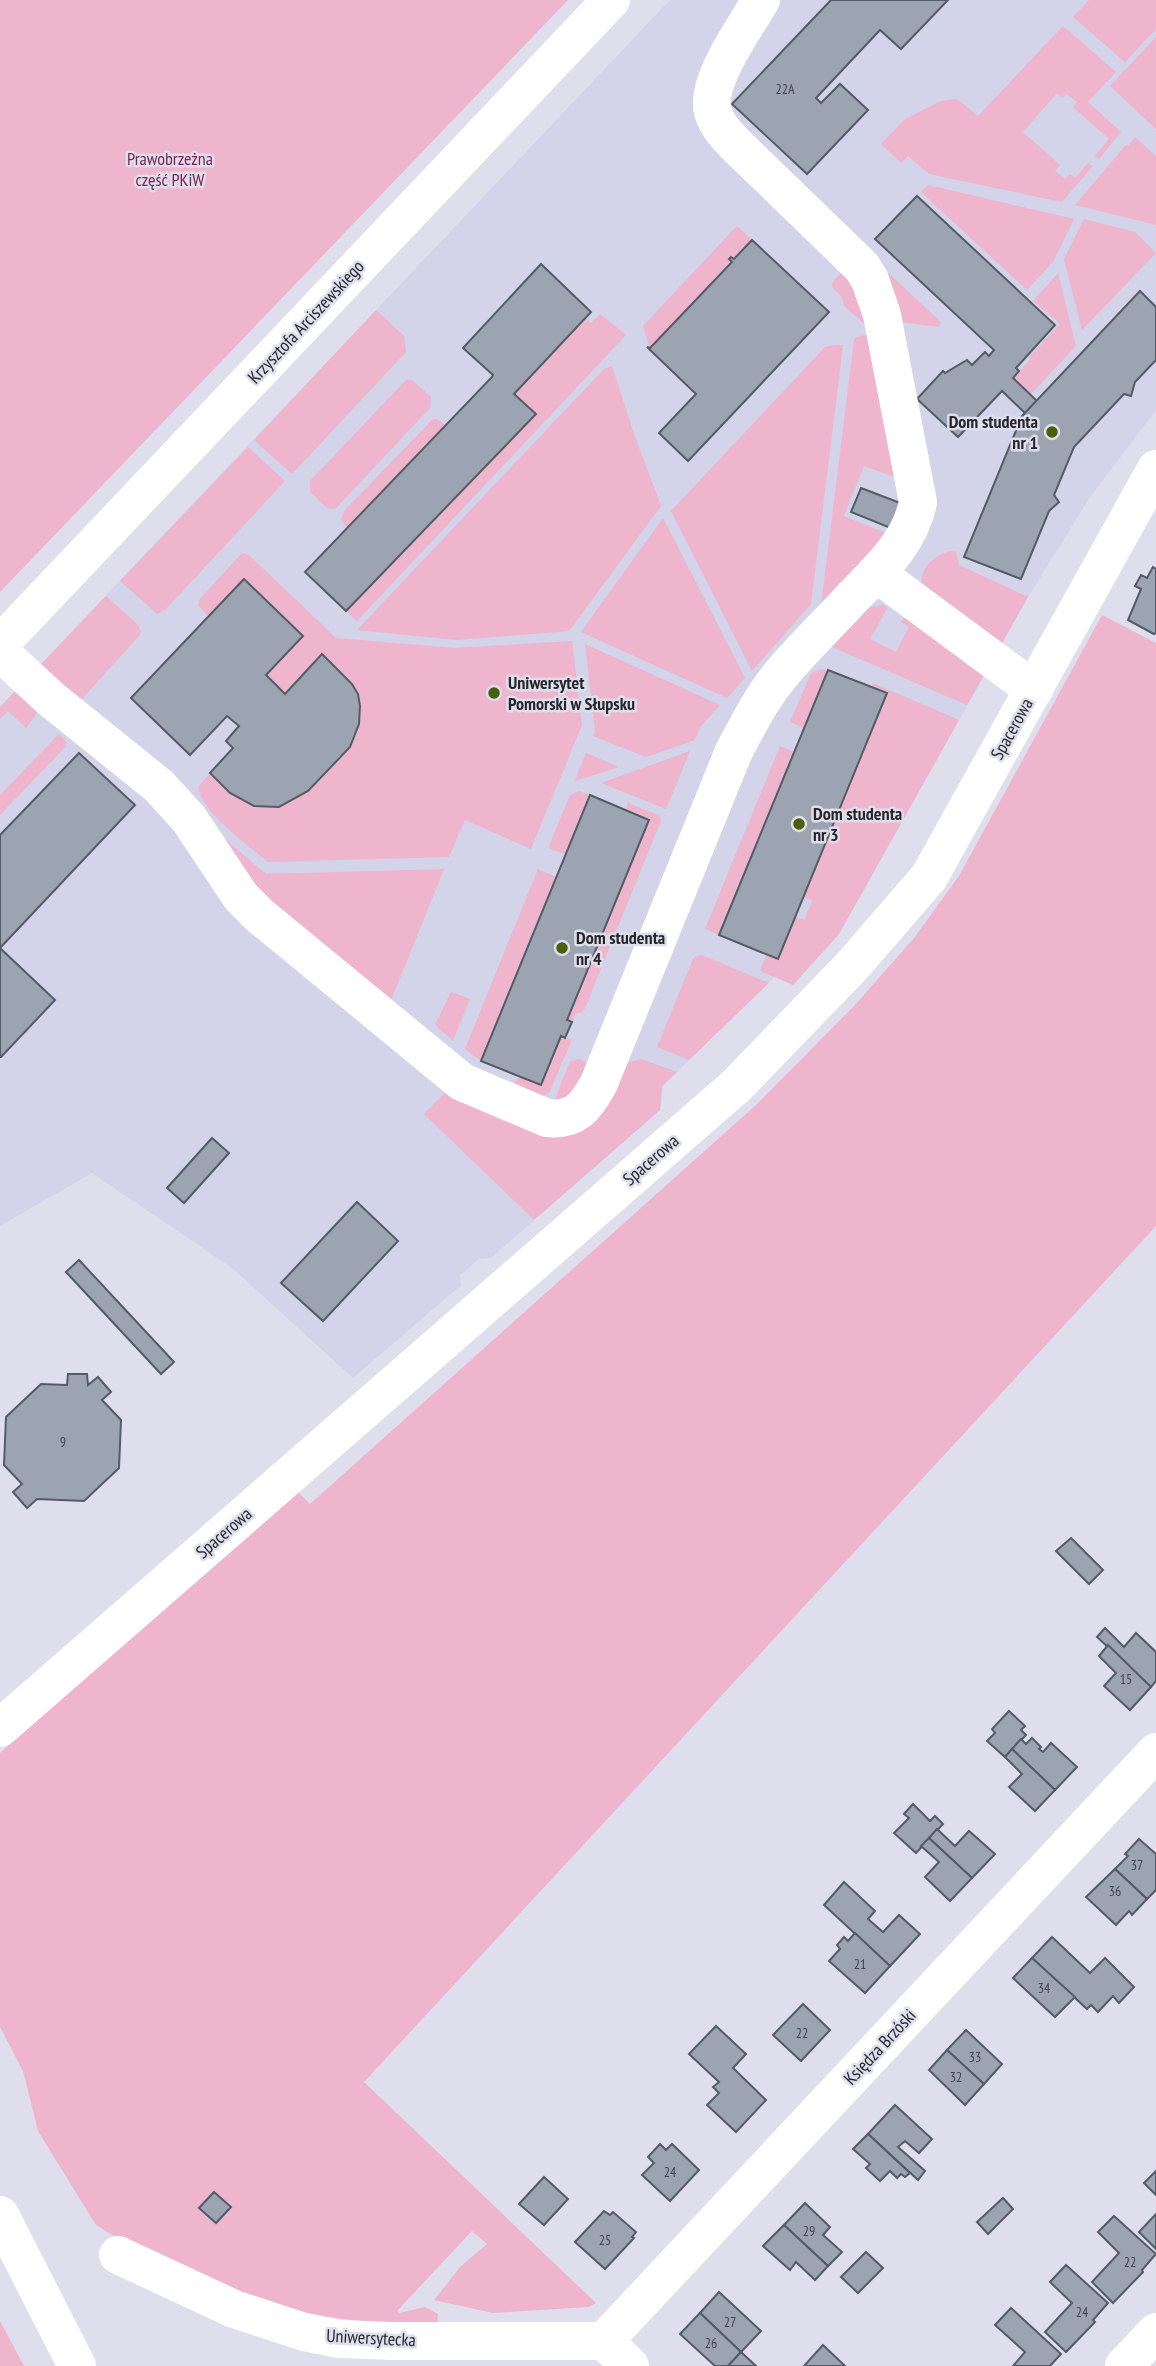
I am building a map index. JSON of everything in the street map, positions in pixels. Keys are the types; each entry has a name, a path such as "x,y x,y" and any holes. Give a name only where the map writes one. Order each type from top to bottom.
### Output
{"street":[{"name":"Krzysztofa Arciszewskiego","path":"0,644 611,0"},
{"path":"0,652 51,699 159,786 189,819 241,897 338,983 388,1020 462,1082 547,1118 561,1119 584,1107 598,1083 734,751 761,700 906,536 915,520 918,502 877,297 862,267 738,147 723,131 713,114 710,99 712,87 761,0"},
{"name":"Spacerowa","path":"0,1728 736,1086 853,965 929,877 1156,469"},
{"path":"876,573 1034,690"},
{"name":"Księdza Brzóski","path":"617,2353 1156,1752"},
{"path":"0,2215 77,2366"},
{"name":"Uniwersytecka","path":"118,2255 223,2305 304,2333 340,2339 617,2353"},
{"path":"1124,2366 1156,2332"}],"shaded area":[{"name":"Uniwersytet Pomorski w Słupsku","path":"670,0 1156,0 1156,410 1090,497 1028,597 839,934 793,985 774,977 663,1086 660,1110 491,1258 479,1259 460,1275 461,1285 353,1378 232,1268 92,1173 0,1226 0,707"}],"green space":[{"name":"Prawobrzeżna część PKiW","path":"0,0 568,0 0,592"},
{"path":"1089,0 1156,0 1156,29 1125,62 1073,17"},
{"path":"1063,26 1116,72 1088,102 1121,132 1099,159 1095,156 1109,139 1073,107 1077,102 1067,94 1063,98 1057,93 1023,132 1060,165 1055,171 1065,179 1070,174 1075,178 1088,163 1093,166 1062,202 929,174 908,156 901,163 881,144 905,119 941,101 960,101 978,116"},
{"path":"1156,37 1156,129 1110,86"},
{"path":"1135,137 1156,156 1156,225 1075,205 1126,145"},
{"path":"928,185 1074,219 1053,262 1027,290 921,192"},
{"path":"1084,219 1135,232 1156,253 1082,330 1064,259"},
{"path":"737,226 752,240 734,259 731,257 732,262 650,348 643,326"},
{"path":"846,269 866,325 844,306 842,297 832,287 833,281"},
{"path":"886,271 939,320 939,327 900,322"},
{"path":"1058,273 1076,346 1030,395 1013,378 1059,325 1033,301"},
{"path":"376,310 404,336 406,352 292,474 254,440"},
{"path":"600,314 626,335 357,621 346,611 536,415 514,394 586,319 591,323"},
{"path":"872,334 900,479 864,466 844,516 893,536 820,614 854,340 856,337"},
{"path":"843,345 811,604 752,671 671,511 825,347"},
{"path":"612,366 661,506 569,631 457,640 357,630 604,369"},
{"path":"407,379 412,380 431,397 430,408 338,506 334,509 327,508 310,492 310,481"},
{"path":"433,419 445,425 347,528 341,520 344,511"},
{"path":"248,447 285,481 165,610 157,614 120,581"},
{"path":"663,518 745,678 727,698 581,632"},
{"path":"950,551 956,552 959,565 1028,597 998,650 922,587 923,574 928,564"},
{"path":"242,553 249,555 336,638 455,648 572,641 582,725 531,849 465,820 449,857 268,862 217,818 201,797 198,787 210,773 234,795 248,803 264,807 283,805 307,791 335,763 354,737 361,717 358,695 352,684 322,655 285,694 266,675 302,636 244,579 208,616 198,605 199,600"},
{"path":"106,596 137,624 141,631 80,701 34,672"},
{"path":"884,605 887,609 870,639 896,652 909,627 901,622 906,616 987,670 967,705 832,647 869,607"},
{"path":"1102,615 1156,643 1156,1226 364,2082 596,2303 589,2307 493,2313 434,2300 461,2266 487,2244 472,2231 397,2311 399,2313 425,2307 438,2314 437,2324 343,2319 306,2313 240,2292 143,2251 96,2225 38,2131 23,2071 0,2027 0,1753 295,1489 310,1504 756,1105 855,1005 914,938 959,876"},
{"path":"585,644 720,705 700,727 695,740 646,757 593,736 595,731"},
{"path":"828,670 804,728 790,722 811,673"},
{"path":"24,682 39,707 26,728 8,711 0,719 0,707"},
{"path":"873,683 959,720 839,934 793,985 760,971 766,955 778,959 795,917 804,920 812,901 804,897 887,694 871,687"},
{"path":"59,734 67,742 66,746 0,815 0,795"},
{"path":"780,746 794,752 719,935 705,929"},
{"path":"690,751 666,809 601,783"},
{"path":"586,753 619,767 575,781"},
{"path":"579,791 590,795 565,854 548,848 570,795"},
{"path":"628,803 659,815 661,821 585,1008 575,1014 572,1022 567,1020 649,820 625,810"},
{"path":"224,838 266,874 444,869 388,1008 263,905"},
{"path":"538,869 556,877 481,1061 465,1049"},
{"path":"702,955 769,983 689,1060 657,1047 693,959"},
{"path":"451,992 470,999 453,1041 435,1025"},
{"path":"561,1036 572,1040 549,1093 542,1096 513,1085 519,1077 541,1085"},
{"path":"579,1059 593,1065 582,1093 552,1106 569,1064"},
{"path":"641,1059 677,1072 662,1086 660,1110 534,1220 424,1114 451,1087 535,1127 626,1063"},
{"path":"0,2321 24,2366 0,2366"}],"building":[{"path":"831,0 948,0 901,49 880,30 816,98 821,103 840,84 868,110 807,174 732,104"},
{"path":"917,196 1055,325 1016,368 1019,371 1013,378 1037,401 1025,413 1002,391 958,437 917,399 943,371 945,373 967,360 972,365 985,352 989,356 994,350 875,239"},
{"path":"752,240 829,312 688,461 659,433 696,394 647,347 650,348 732,262 729,259 734,259"},
{"path":"541,264 591,312 514,394 536,414 346,611 305,572 492,377 493,375 463,348"},
{"name":"Dom studenta nr 1","path":"1140,291 1156,307 1156,360 1135,382 1131,396 1124,394 1074,447 1054,495 1059,502 1049,511 1021,579 964,557 1022,416"},
{"path":"861,488 903,504 893,529 851,512"},
{"path":"1153,567 1156,569 1154,634 1128,620 1141,589 1135,586 1141,575 1147,578"},
{"path":"244,579 303,636 266,675 285,694 322,654 352,684 358,694 360,706 359,724 350,747 308,791 279,807 254,806 230,793 210,773 233,748 226,741 239,726 227,716 190,755 131,698"},
{"name":"Dom studenta nr 3","path":"828,670 887,693 778,959 719,935"},
{"path":"79,753 135,805 0,948 0,835"},
{"name":"Dom studenta nr 4","path":"590,795 649,820 567,1020 572,1022 565,1038 561,1036 541,1085 481,1061"},
{"path":"0,948 55,1000 1,1057 0,1057"},
{"path":"212,1138 229,1153 184,1203 167,1188"},
{"path":"357,1202 398,1241 323,1321 281,1283"},
{"path":"79,1260 174,1362 161,1374 66,1272"},
{"path":"68,1374 87,1374 88,1385 98,1377 111,1392 102,1400 121,1420 119,1468 84,1501 37,1499 27,1508 13,1492 22,1484 4,1465 6,1417 41,1384 67,1385"},
{"path":"1071,1538 1103,1570 1089,1584 1056,1551"},
{"path":"1105,1628 1124,1647 1136,1633 1156,1652 1156,1681 1151,1687 1097,1637"},
{"path":"1108,1645 1151,1687 1130,1710 1104,1686 1116,1673 1099,1656"},
{"path":"1009,1711 1025,1726 1021,1730 1026,1735 1005,1757 987,1741 995,1733 992,1729"},
{"path":"1032,1738 1043,1752 1051,1743 1077,1767 1055,1790 1012,1749 1021,1739 1026,1744"},
{"path":"1012,1749 1055,1790 1035,1811 1009,1787 1022,1774 1005,1757"},
{"path":"913,1804 930,1821 935,1816 943,1824 916,1853 894,1833 909,1818 904,1814"},
{"path":"937,1829 955,1846 969,1831 995,1854 972,1878 929,1838"},
{"path":"929,1838 972,1878 950,1901 925,1877 939,1862 921,1846"},
{"path":"1139,1839 1156,1854 1156,1890 1147,1899 1115,1869"},
{"path":"1115,1869 1147,1899 1132,1915 1129,1911 1116,1925 1086,1897"},
{"path":"844,1882 875,1911 868,1919 883,1932 899,1915 920,1934 890,1966 824,1905"},
{"path":"855,1933 890,1966 865,1993 829,1961 840,1949 837,1945 844,1937 848,1941"},
{"path":"1052,1937 1090,1973 1105,1958 1134,1987 1119,2003 1113,1996 1098,2012 1091,2005 1087,2009 1032,1958"},
{"path":"1032,1958 1075,1997 1055,2017 1013,1978"},
{"path":"803,2004 830,2030 801,2061 773,2035"},
{"path":"716,2026 746,2054 733,2068 766,2100 736,2132 707,2105 719,2093 713,2087 719,2082 689,2054"},
{"path":"966,2030 1002,2064 984,2084 947,2050"},
{"path":"947,2050 984,2084 965,2105 929,2070"},
{"path":"895,2105 932,2139 919,2153 905,2141 898,2147 925,2171 918,2180 868,2134"},
{"path":"868,2134 910,2173 905,2177 901,2174 897,2178 890,2171 880,2181 866,2168 870,2164 853,2149"},
{"path":"660,2144 666,2150 672,2144 699,2170 670,2201 642,2175 654,2163 648,2157"},
{"path":"1156,2171 1156,2195 1144,2183"},
{"path":"544,2177 568,2199 544,2225 519,2204"},
{"path":"214,2192 231,2207 216,2223 199,2208"},
{"path":"1003,2198 1013,2209 988,2234 977,2222"},
{"path":"805,2203 830,2227 823,2235 842,2252 828,2266 784,2225"},
{"path":"604,2211 610,2215 613,2212 636,2232 632,2237 634,2238 605,2269 575,2242"},
{"path":"1156,2214 1156,2249 1139,2232"},
{"path":"1114,2216 1156,2254 1143,2272 1113,2303 1092,2282 1119,2253 1098,2232"},
{"path":"784,2225 828,2266 815,2280 796,2262 790,2270 763,2246"},
{"path":"866,2252 883,2268 858,2293 841,2277"},
{"path":"1066,2265 1108,2303 1093,2320 1095,2322 1066,2352 1045,2332 1072,2303 1050,2282"},
{"path":"719,2292 761,2331 741,2352 700,2313"},
{"path":"1011,2308 1061,2354 1050,2366 1013,2366 1025,2352 995,2325"},
{"path":"700,2313 741,2352 728,2366 715,2366 680,2334"},
{"path":"823,2345 845,2366 804,2366"},
{"path":"741,2352 756,2366 728,2366"}],"place":[{"name":"Dom studenta nr 1","path":"1052,432"},
{"name":"Uniwersytet Pomorski w Słupsku","path":"494,693"},
{"name":"Dom studenta nr 3","path":"799,824"},
{"name":"Dom studenta nr 4","path":"562,948"}]}
